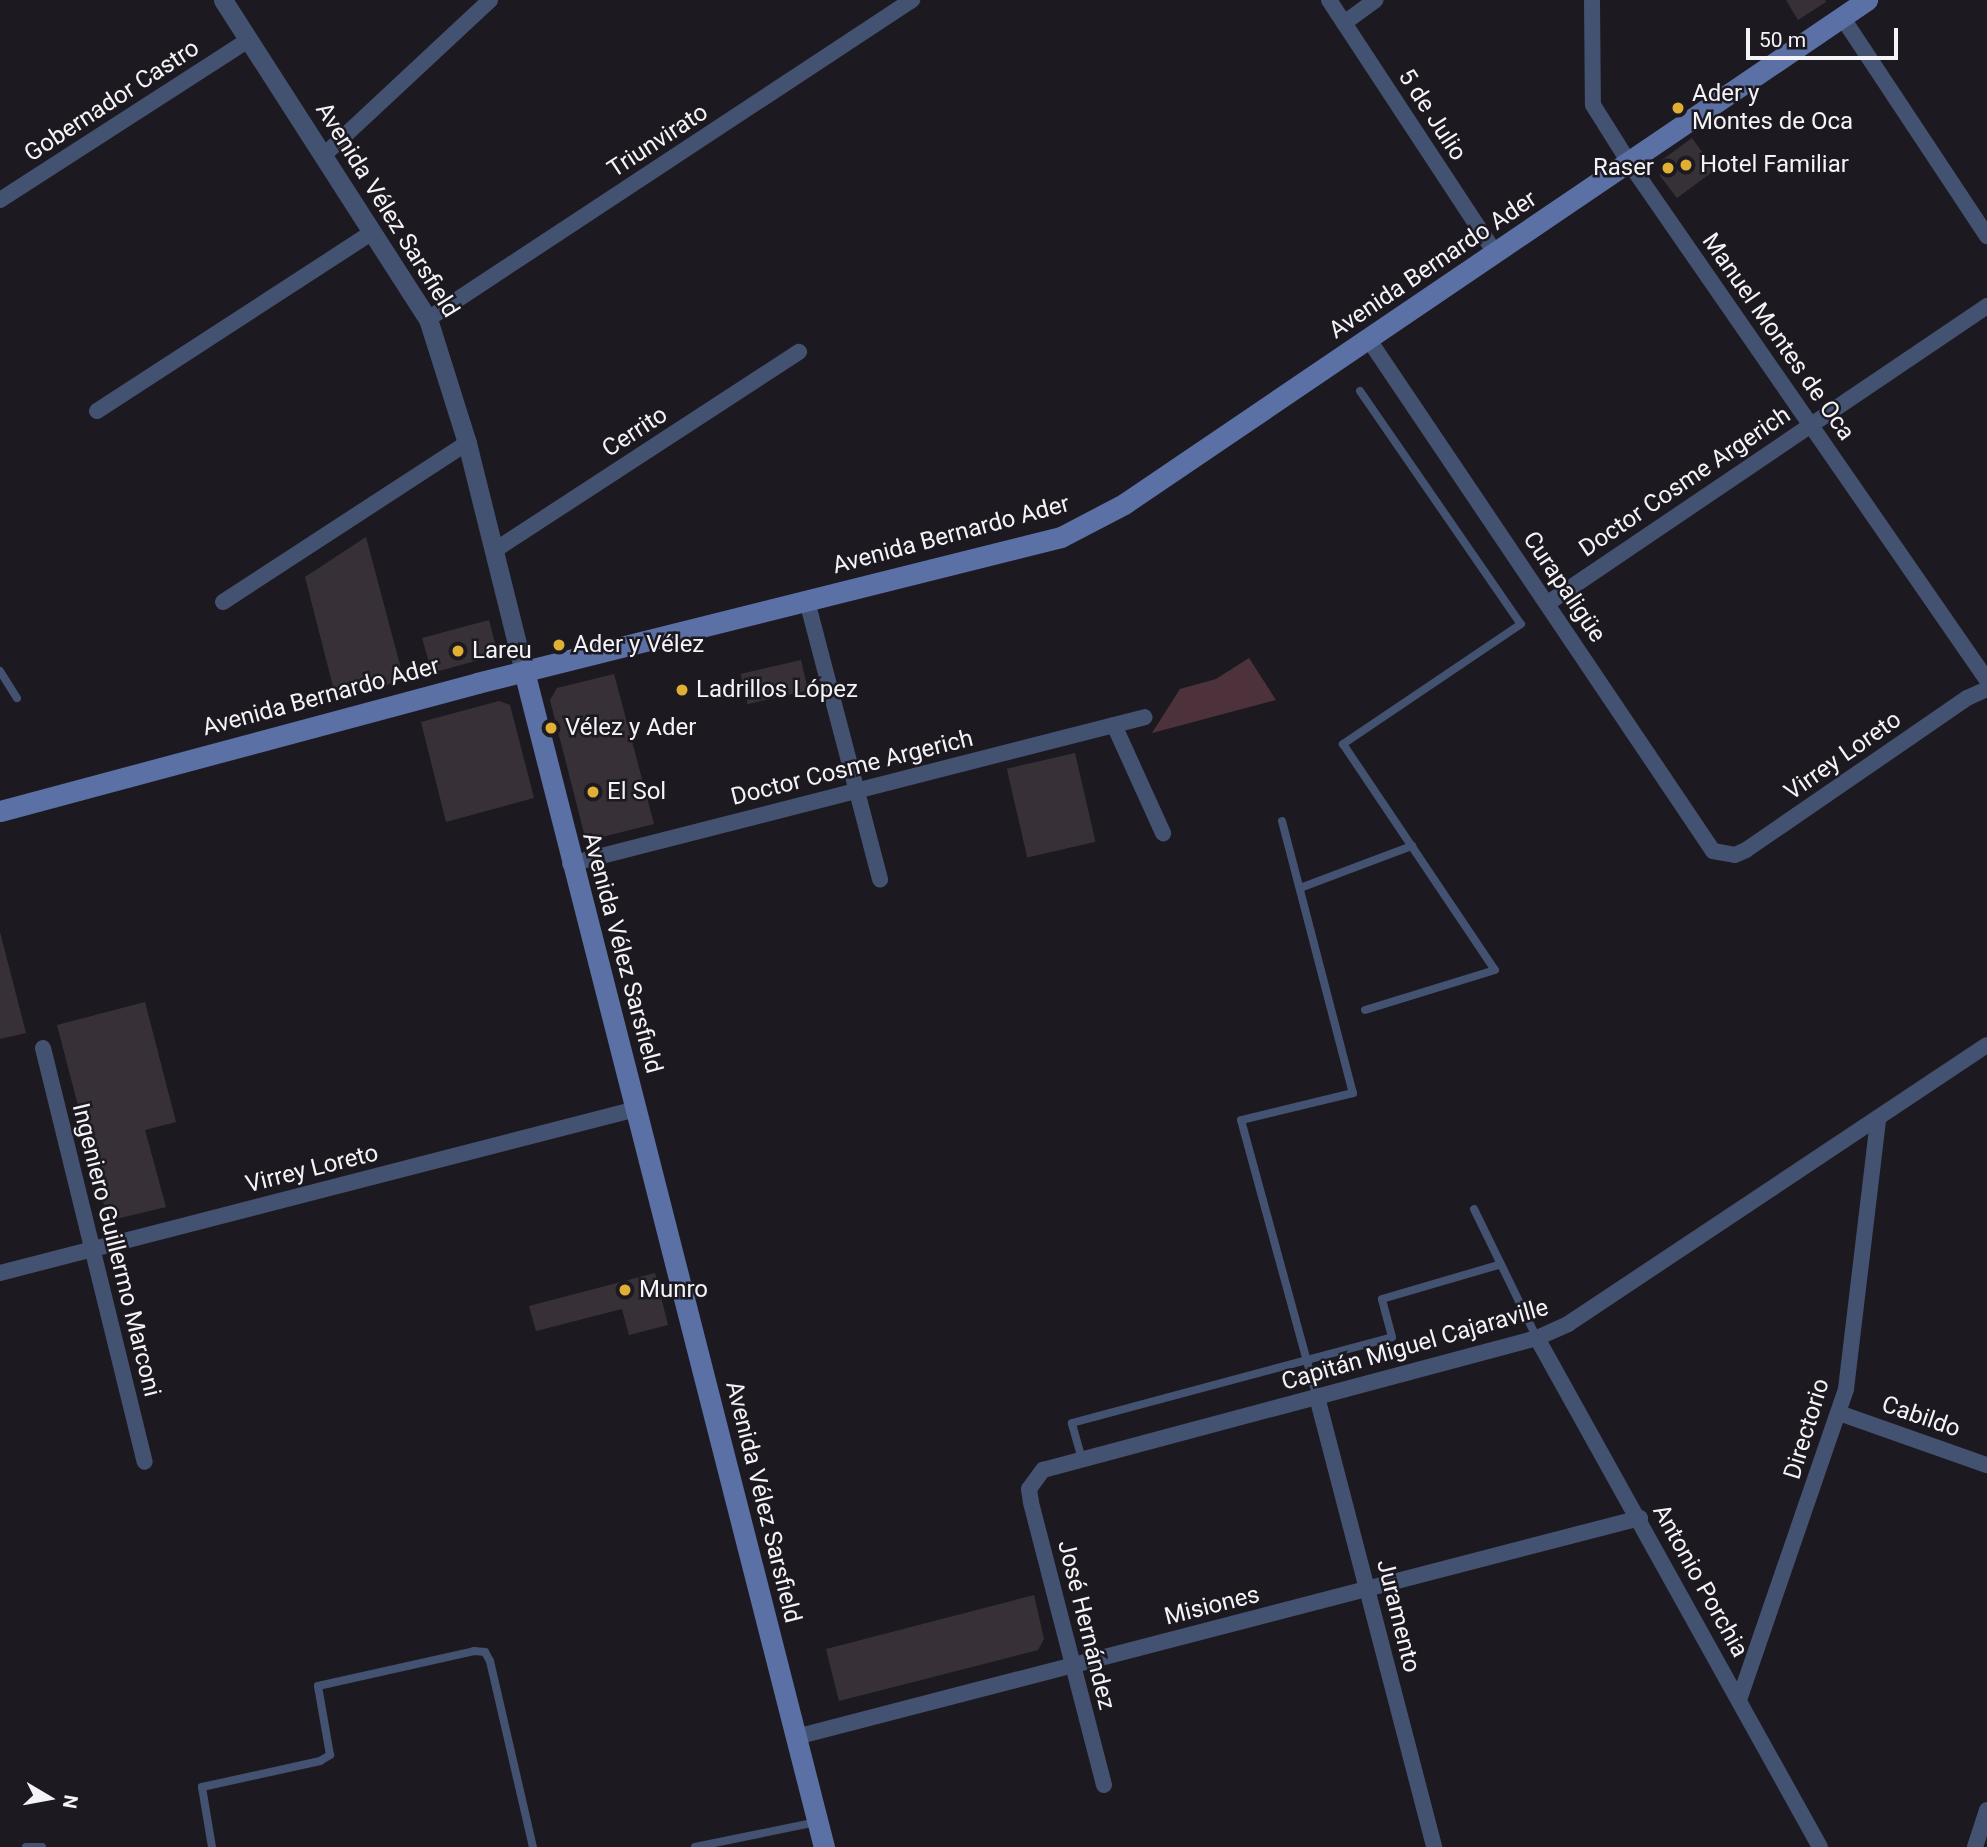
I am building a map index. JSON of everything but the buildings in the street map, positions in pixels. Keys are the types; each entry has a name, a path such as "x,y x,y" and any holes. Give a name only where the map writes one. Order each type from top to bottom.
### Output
{"main road":[{"name":"Avenida Bernardo Ader","path":"0,811 524,671 1061,537 1124,504 1630,164 1867,0"},
{"name":"Avenida Vélez Sarsfield","path":"524,671 570,864 636,1109 824,1847"}],"street":[{"name":"Avenida Vélez Sarsfield","path":"223,0 428,319 467,443 524,671"},
{"path":"324,155 490,0"},
{"name":"Triunvirato","path":"428,319 912,0"},
{"name":"5 de Julio","path":"1329,0 1496,254"},
{"path":"1345,23 1376,0"},
{"name":"Manuel Montes de Oca","path":"1591,0 1594,105 1630,164 1987,680"},
{"path":"1842,17 1987,236"},
{"name":"Gobernador Castro","path":"0,200 248,40"},
{"path":"97,411 373,232"},
{"name":"Doctor Cosme Argerich","path":"1548,603 1987,306"},
{"name":"Curapaligüe","path":"1369,340 1548,603 1704,842 1723,855"},
{"name":"Cerrito","path":"495,550 799,352"},
{"path":"223,602 467,443"},
{"path":"807,601 880,880"},
{"name":"Virrey Loreto","path":"1723,855 1746,850 1966,698 1987,689"},
{"name":"Doctor Cosme Argerich","path":"570,864 1145,717"},
{"path":"1114,725 1163,833"},
{"name":"Capitán Miguel Cajaraville","path":"1034,1478 1043,1470 1537,1338 1568,1324 1987,1045"},
{"name":"Ingeniero Guillermo Marconi","path":"43,1048 145,1462"},
{"name":"Virrey Loreto","path":"0,1273 636,1109"},
{"name":"Directorio","path":"1739,1700 1846,1389 1878,1120"},
{"name":"Antonio Porchia","path":"1537,1338 1640,1518 1820,1847"},
{"name":"Juramento","path":"1317,1397 1434,1847"},
{"name":"Cabildo","path":"1839,1413 1987,1465"},
{"name":"José Hernández","path":"1034,1478 1031,1502 1104,1785"},
{"name":"Misiones","path":"796,1737 1640,1518"},
{"path":"1975,1847 1987,1810"}],"lane":[{"path":"1360,391 1521,624 1343,744 1495,970 1365,1010"},
{"path":"0,671 17,698"},
{"path":"1282,821 1353,1093 1241,1119 1310,1359 1317,1397"},
{"path":"1300,888 1412,846"},
{"path":"1474,1209 1498,1265 1537,1338"},
{"path":"1082,1459 1072,1423 1392,1337 1382,1299 1498,1265"},
{"path":"212,1847 202,1787 320,1761 330,1755 318,1686 474,1651 485,1652 490,1661 533,1847"},
{"path":"695,1847 817,1822"},
{"path":"26,1847 42,1847"}],"shaded area":[{"path":"1249,658 1276,700 1152,733 1180,689 1216,679"}],"place":[{"name":"Ader y Montes de Oca","path":"1678,108"},
{"name":"Hotel Familiar","path":"1686,165"},
{"name":"Raser","path":"1668,168"},
{"name":"Ader y Vélez","path":"559,645"},
{"name":"Lareu","path":"458,651"},
{"name":"Ladrillos López","path":"682,690"},
{"name":"Vélez y Ader","path":"551,728"},
{"name":"El Sol","path":"593,792"},
{"name":"Munro","path":"625,1290"}]}
